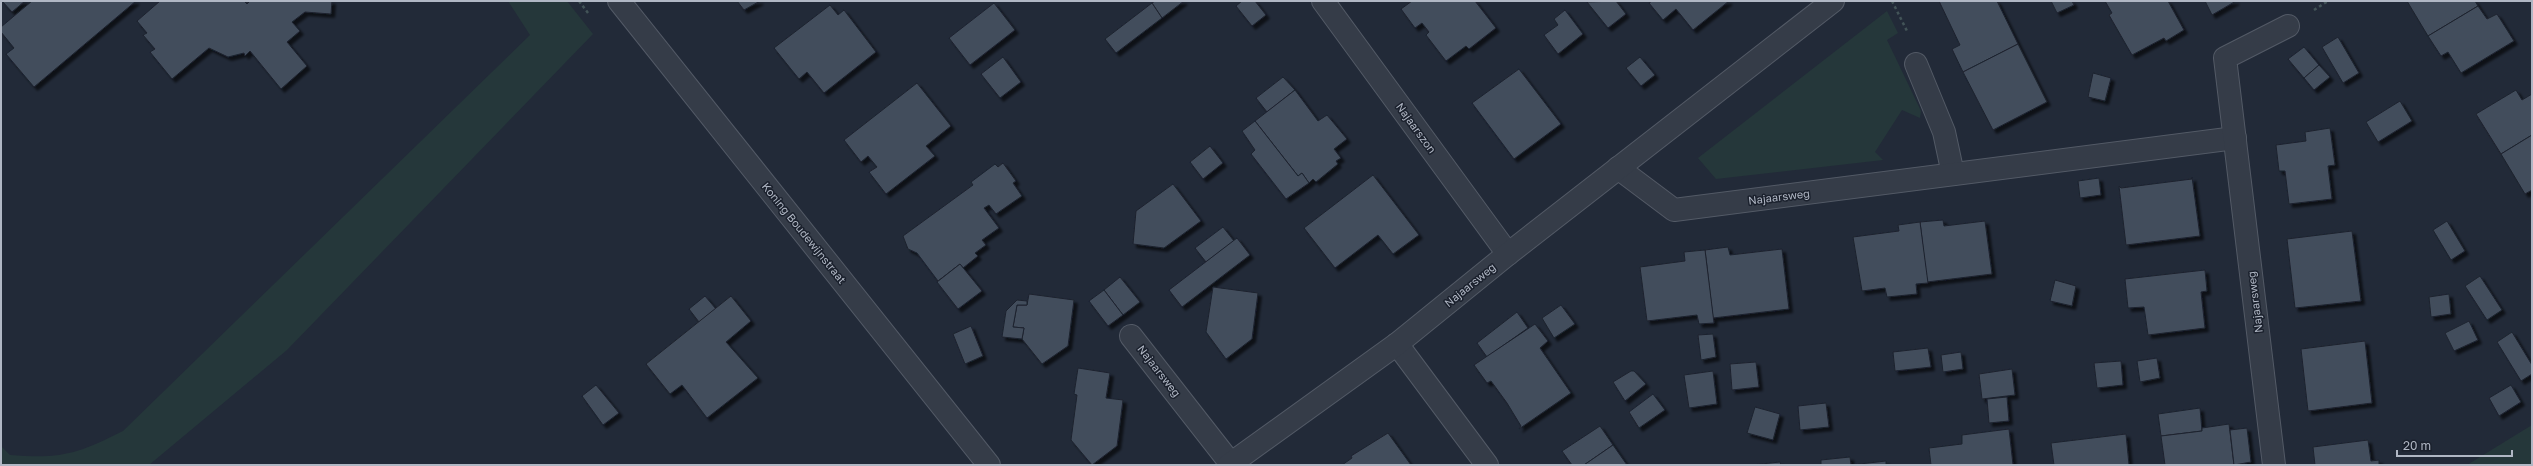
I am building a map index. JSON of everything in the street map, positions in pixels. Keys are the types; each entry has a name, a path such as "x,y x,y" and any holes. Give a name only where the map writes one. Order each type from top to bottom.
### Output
{"street":[{"name":"Koning Boudewijnstraat","path":"619,1 989,465"},
{"name":"Najaarszon","path":"1323,1 1508,254"},
{"name":"Najaarsweg","path":"1131,336 1230,464 1398,344 1508,254 1618,168 1810,8 1833,1"},
{"name":"Najaarsweg","path":"2274,465 2226,58 2288,26"},
{"path":"1916,64 1944,132 1953,174"},
{"name":"Najaarsweg","path":"1618,168 1674,210 2235,138"},
{"path":"1398,344 1487,465"}],"shaded area":[{"path":"508,1 567,1 593,34 287,350 149,465 1,465 1,446 10,455 56,455 81,450 123,431 530,35"},
{"path":"1887,11 1898,33 1887,40 1921,111 1920,118 1902,110 1875,152 1883,160 1716,179 1698,158"},
{"path":"2532,425 2532,465 2467,465"}],"building":[{"path":"2,1 25,1 12,12"},
{"path":"32,1 136,1 34,87 6,54 14,48 1,32 1,27"},
{"path":"160,1 244,1 247,4 250,1 332,1 331,14 305,12 292,22 300,31 287,42 307,66 281,89 250,51 245,56 244,53 228,57 209,48 172,79 150,52 155,49 143,35 147,33 137,21"},
{"path":"737,1 760,1 744,10"},
{"path":"1155,1 1184,1 1162,18 1152,3"},
{"path":"1242,1 1255,1 1266,15 1252,26 1236,6"},
{"path":"1412,1 1475,1 1496,28 1469,49 1466,46 1446,61 1426,35 1429,32 1422,23 1415,28 1401,9"},
{"path":"1616,1 1626,14 1608,28 1587,2"},
{"path":"1652,1 1729,1 1693,30 1676,9 1663,20 1649,3"},
{"path":"1939,1 1997,1 2018,44 1963,72 1952,49 1960,45"},
{"path":"2051,1 2072,1 2074,5 2057,13"},
{"path":"2105,1 2168,1 2184,30 2166,41 2164,38 2132,55 2109,15 2112,13"},
{"path":"2205,1 2236,1 2212,15"},
{"path":"2407,1 2475,1 2478,6 2428,36"},
{"path":"994,3 1015,30 970,65 949,38"},
{"path":"1152,3 1162,18 1116,53 1105,39"},
{"path":"830,5 838,15 844,10 876,52 824,93 807,72 799,79 774,48"},
{"path":"2478,6 2487,19 2497,14 2514,41 2461,73 2448,52 2441,56 2428,36"},
{"path":"1565,10 1583,34 1558,54 1544,35 1558,25 1554,19"},
{"path":"2338,37 2359,73 2343,83 2322,47"},
{"path":"2018,44 2047,102 1993,130 1963,72"},
{"path":"2304,47 2319,65 2304,78 2288,59"},
{"path":"1003,57 1021,82 1000,98 981,74"},
{"path":"1640,57 1655,75 1641,86 1626,68"},
{"path":"2319,65 2330,77 2314,90 2304,78"},
{"path":"1519,69 1561,124 1514,159 1472,103"},
{"path":"2093,73 2111,78 2105,101 2088,97"},
{"path":"1283,77 1295,90 1267,112 1256,98"},
{"path":"917,83 951,126 926,146 935,156 886,194 869,172 877,167 868,156 861,162 844,140"},
{"path":"1295,90 1318,121 1327,115 1347,139 1334,149 1341,158 1336,161 1338,164 1316,182 1313,179 1309,183 1302,173 1298,176 1255,121"},
{"path":"2516,90 2522,100 2532,94 2532,135 2501,154 2476,114"},
{"path":"2400,101 2412,121 2378,142 2366,122"},
{"path":"1255,121 1298,176 1302,173 1309,183 1286,199 1251,154 1255,150 1242,131"},
{"path":"2330,128 2335,165 2328,166 2332,199 2289,204 2285,171 2279,171 2276,145 2306,141 2305,132"},
{"path":"2532,135 2532,190 2525,194 2501,154"},
{"path":"1210,146 1223,163 1203,179 1190,162"},
{"path":"1003,163 1016,181 1013,183 1022,196 996,214 989,205 984,208 999,228 982,240 986,245 975,253 978,256 963,268 960,264 938,281 917,253 908,249 903,236 973,185 971,182 995,164 998,167"},
{"path":"1373,175 1419,235 1393,254 1378,235 1335,268 1304,228"},
{"path":"2192,177 2200,236 2126,245 2119,186 2121,188 2192,179"},
{"path":"2099,178 2101,195 2080,198 2078,181"},
{"path":"1173,184 1201,221 1164,248 1133,244 1136,211"},
{"path":"1943,220 1944,226 1985,221 1992,274 1927,282 1920,222"},
{"path":"2447,221 2465,251 2451,260 2433,230"},
{"path":"1920,222 1928,283 1916,284 1917,294 1887,297 1885,288 1862,291 1853,237 1899,231 1898,225"},
{"path":"1223,227 1234,241 1206,262 1195,248"},
{"path":"2352,231 2361,301 2295,308 2287,239"},
{"path":"1237,238 1250,255 1182,307 1169,290"},
{"path":"1728,247 1730,255 1782,249 1789,309 1713,318 1705,250"},
{"path":"1705,250 1714,323 1699,324 1697,315 1647,321 1640,267 1685,261 1684,252"},
{"path":"960,264 982,291 958,309 937,282"},
{"path":"2205,270 2207,291 2201,292 2205,328 2148,335 2144,307 2128,308 2125,279"},
{"path":"2480,276 2502,310 2487,320 2465,286"},
{"path":"1120,277 1140,302 1123,315 1104,290"},
{"path":"2055,280 2076,286 2072,306 2050,301"},
{"path":"1213,287 1258,293 1252,339 1226,359 1206,332"},
{"path":"1104,290 1123,315 1108,326 1089,301"},
{"path":"1029,294 1074,300 1068,346 1042,364 1022,339 1024,328 1013,327 1017,305 1027,305"},
{"path":"2449,294 2451,314 2431,317 2429,297"},
{"path":"705,296 716,309 699,322 689,309"},
{"path":"731,296 751,321 726,342 758,378 707,418 682,385 670,394 646,364"},
{"path":"1017,300 1027,301 1027,305 1017,305 1013,327 1024,328 1022,339 1002,337 1006,311"},
{"path":"1561,305 1575,324 1554,338 1542,318"},
{"path":"1517,312 1528,328 1487,357 1477,343"},
{"path":"2469,321 2478,340 2454,351 2445,333"},
{"path":"1535,324 1548,341 1540,348 1571,393 1519,429 1521,426 1507,403 1491,381 1487,383 1474,365"},
{"path":"971,326 983,356 965,364 953,334"},
{"path":"2512,332 2532,365 2532,374 2521,381 2497,342"},
{"path":"1713,334 1716,357 1701,360 1698,335"},
{"path":"2365,341 2372,403 2308,411 2301,349"},
{"path":"1928,348 1931,367 1895,371 1893,352"},
{"path":"1961,352 1963,369 1943,372 1941,355"},
{"path":"2157,358 2160,378 2140,382 2137,361"},
{"path":"2121,361 2123,385 2097,388 2094,363"},
{"path":"1756,362 1759,387 1732,390 1730,364"},
{"path":"1078,368 1110,373 1106,398 1123,400 1117,446 1092,465 1071,440 1077,395 1074,394"},
{"path":"2012,369 2015,395 1982,399 1979,374"},
{"path":"1631,371 1634,371 1646,384 1625,401 1613,382"},
{"path":"1713,371 1717,404 1689,408 1684,375"},
{"path":"596,385 619,413 603,425 582,396"},
{"path":"2511,385 2521,402 2499,416 2489,398"},
{"path":"1653,394 1665,410 1639,428 1629,412"},
{"path":"2007,397 2009,421 1989,423 1987,399"},
{"path":"1826,403 1829,427 1800,430 1798,406"},
{"path":"1755,407 1780,414 1773,440 1747,433"},
{"path":"2200,408 2202,431 2161,436 2158,414"},
{"path":"2229,424 2234,465 2165,465 2161,436 2202,431 2202,428"},
{"path":"1600,426 1613,445 1584,465 1572,465 1562,451"},
{"path":"2247,428 2251,462 2234,465 2230,430"},
{"path":"2009,429 2013,465 1931,465 1929,448 1962,444 1962,435"},
{"path":"1388,433 1411,465 1342,465 1352,458 1351,456"},
{"path":"2126,434 2129,465 2054,465 2051,443"},
{"path":"2368,440 2371,461 2379,460 2379,465 2315,465 2313,447"},
{"path":"1613,445 1627,465 1584,465"},
{"path":"1850,457 1851,465 1821,465 1821,460"},
{"path":"1886,461 1886,465 1851,465"},
{"path":"1780,462 1781,465 1752,465"}]}
